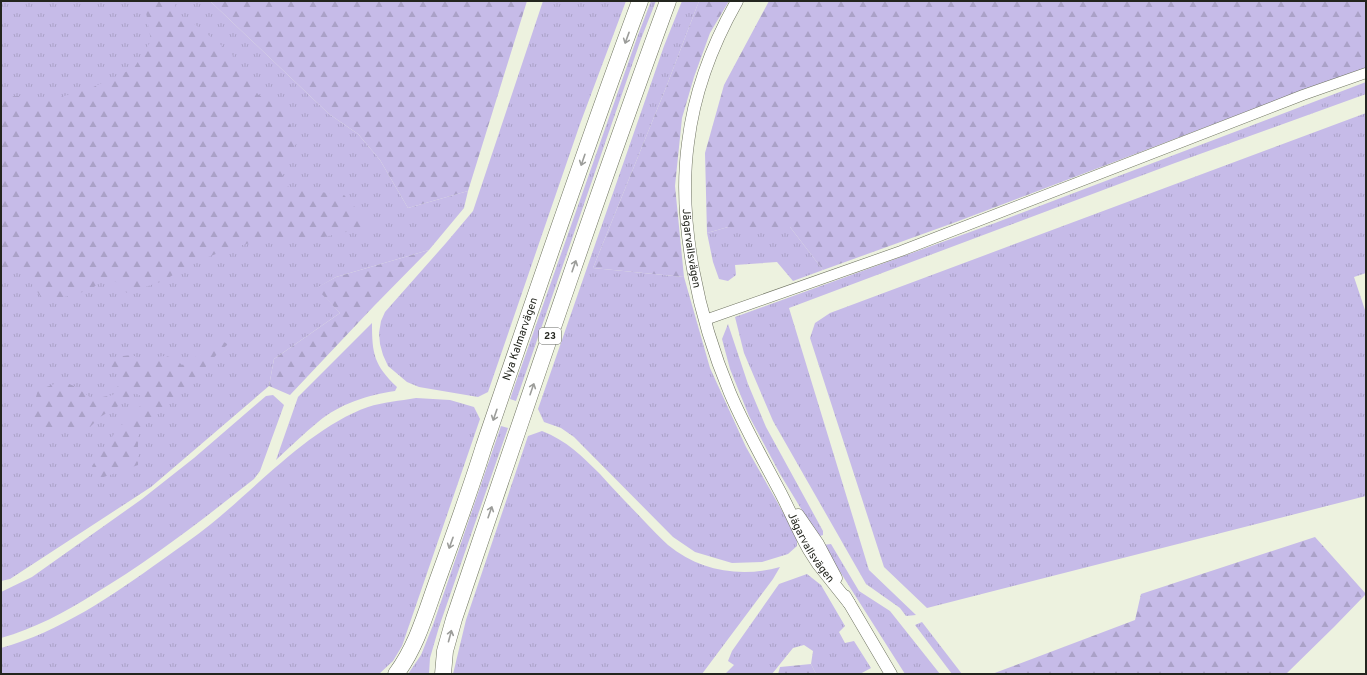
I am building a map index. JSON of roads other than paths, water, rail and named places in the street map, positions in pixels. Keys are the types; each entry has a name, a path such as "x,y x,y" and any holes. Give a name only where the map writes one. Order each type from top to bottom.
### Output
{"main road":[{"name":"Nya Kalmarvägen","path":"396,674 417,639 604,97 640,1"},
{"name":"23","path":"443,674 445,651 457,611 614,152 668,1"}],"street":[{"name":"Jägarvallsvägen","path":"737,1 716,41 706,66 699,90 688,144 685,196 686,221 694,272 705,320 730,393 762,459 778,488 818,544 848,603 891,674"},
{"path":"705,320 901,251 1303,95 1366,73"}]}
